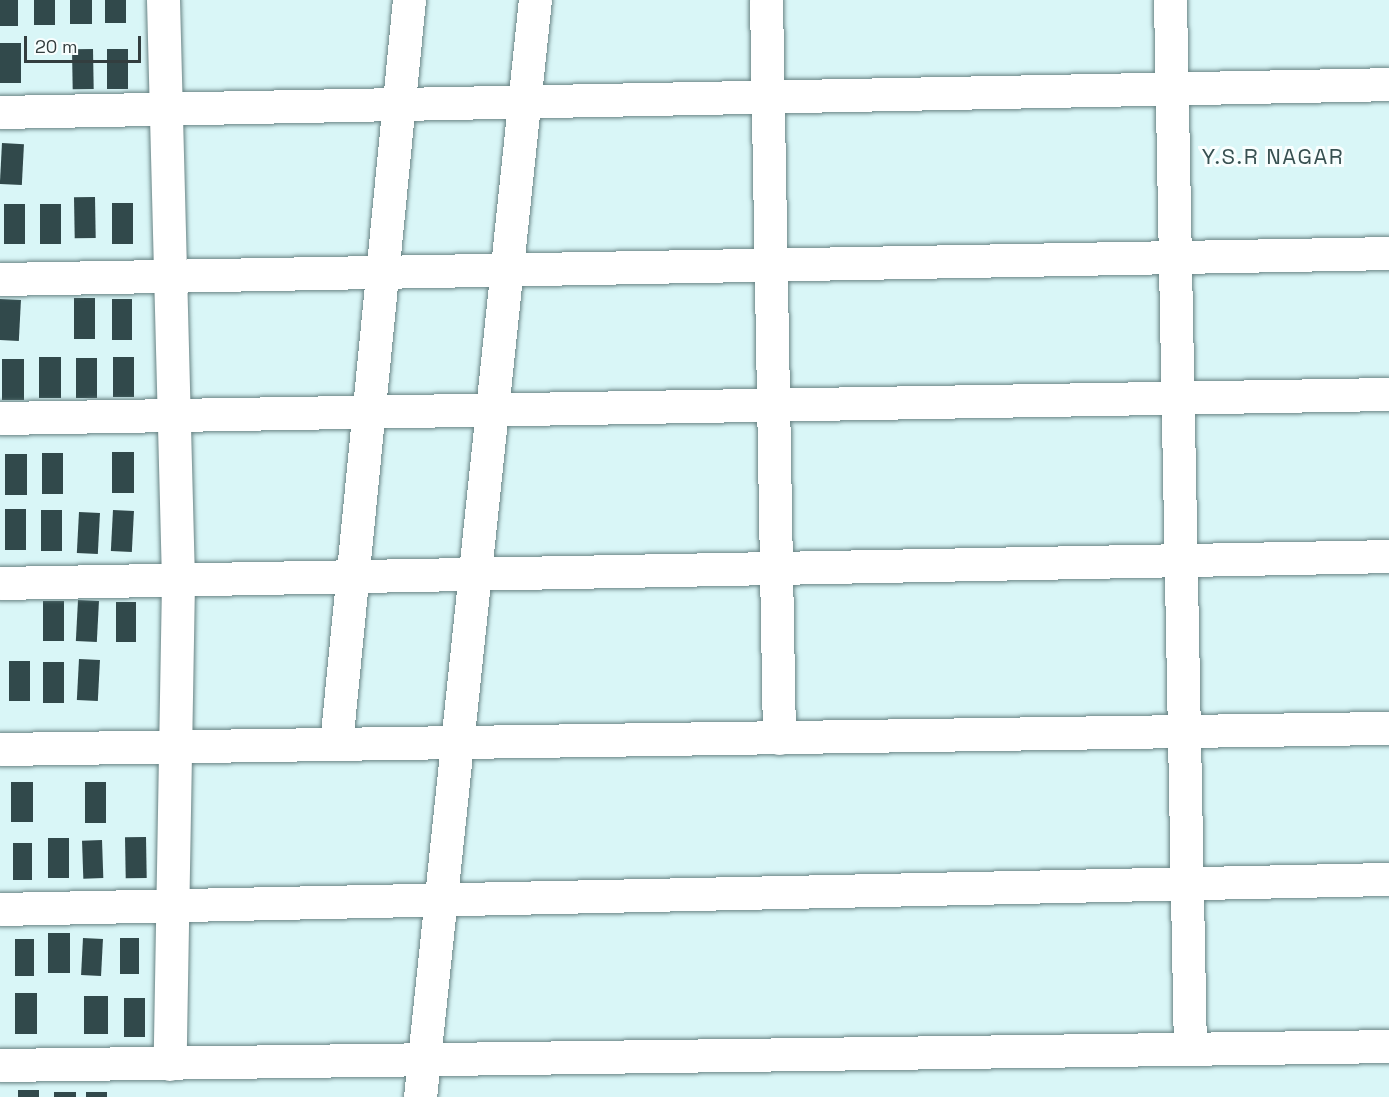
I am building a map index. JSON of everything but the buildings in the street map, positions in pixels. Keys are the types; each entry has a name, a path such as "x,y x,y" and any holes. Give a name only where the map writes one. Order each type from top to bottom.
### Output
{"street":[{"path":"163,0 178,582 170,1064"},
{"path":"336,744 409,0"},
{"path":"420,1097 535,0"},
{"path":"766,0 779,738"},
{"path":"1170,0 1190,1048"},
{"path":"0,112 398,105 525,99 767,98 1389,84"},
{"path":"0,279 382,270 1389,253"},
{"path":"0,418 1389,394"},
{"path":"0,582 178,582 475,572 1389,556"},
{"path":"0,749 1389,728"},
{"path":"0,909 1389,879"},
{"path":"0,1065 424,1062 1389,1046"}],"district":[{"name":"Y.S.R NAGAR","path":"1273,157"}]}
